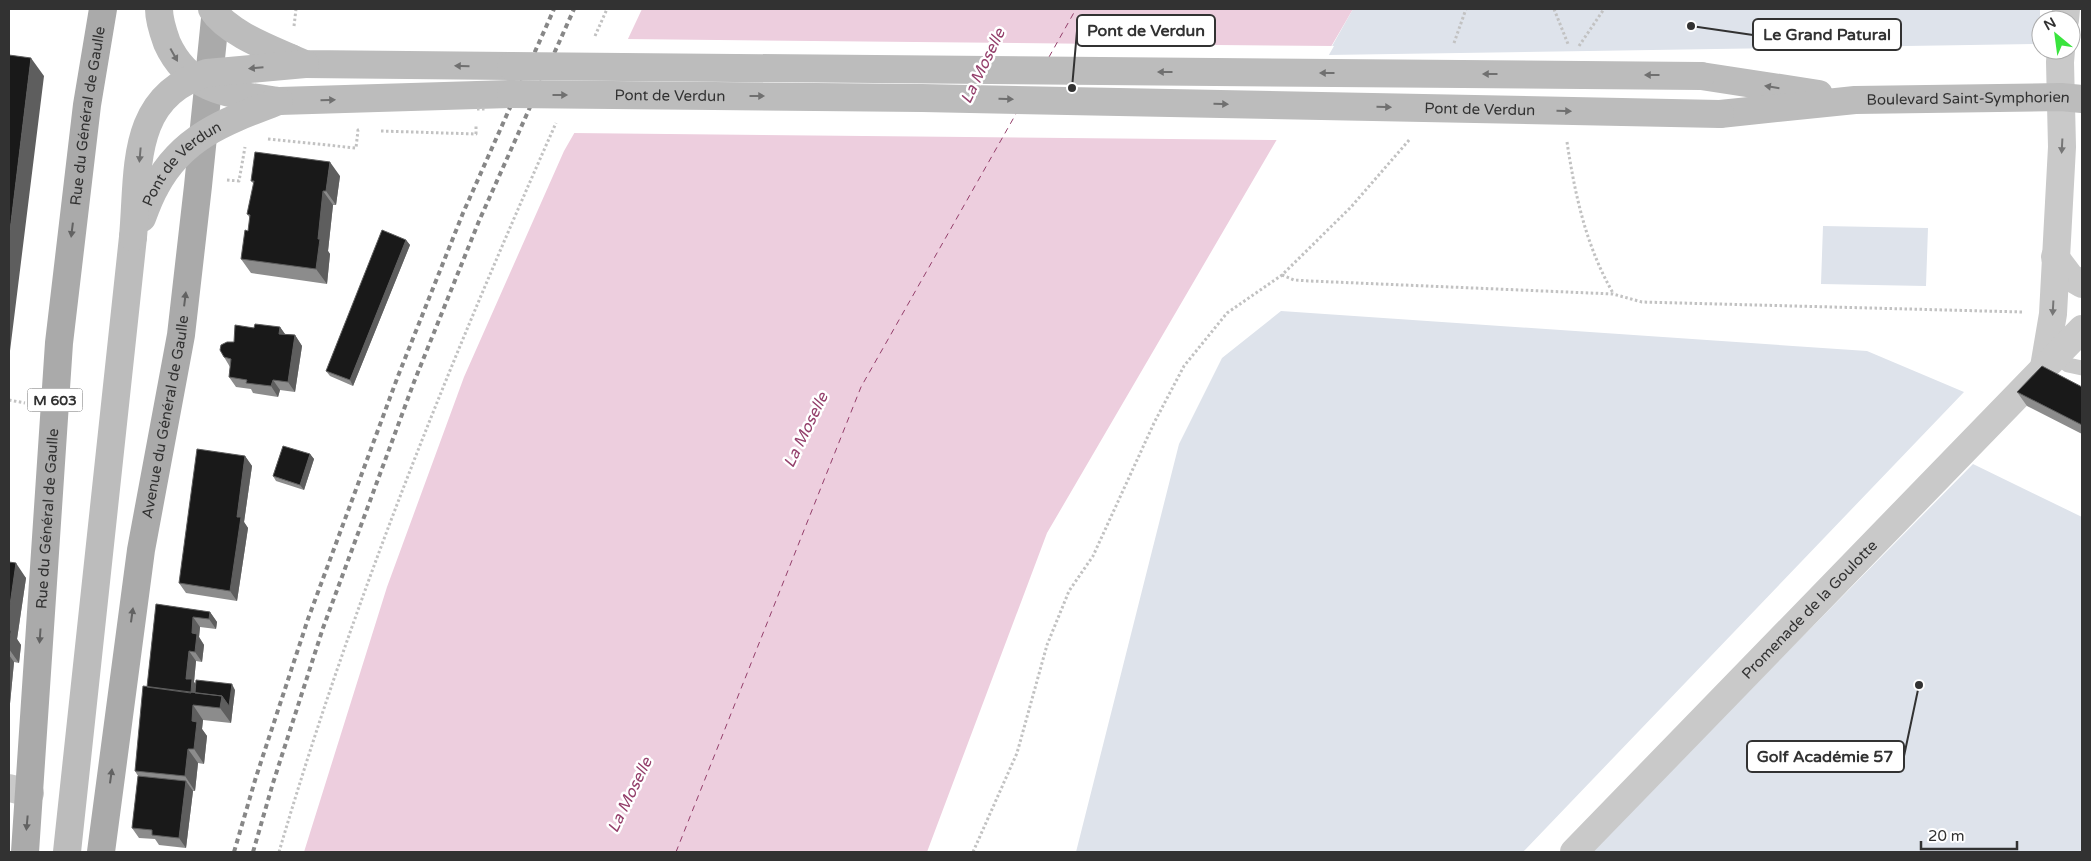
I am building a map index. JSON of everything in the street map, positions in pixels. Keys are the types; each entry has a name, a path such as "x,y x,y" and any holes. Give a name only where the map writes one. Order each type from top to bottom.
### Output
{"main road":[{"name":"Rue du Général de Gaulle","path":"25,852 19,791 59,343 87,105 104,9"},
{"name":"Pont de Verdun","path":"158,9 164,34 170,47 182,69 193,78 224,92 279,101 511,94 922,98 1720,114"},
{"name":"Pont de Verdun","path":"212,9 234,29 259,44 305,64"},
{"name":"Avenue du Général de Gaulle","path":"100,852 141,550 180,336 200,176 216,9"},
{"name":"Pont de Verdun","path":"133,237 141,146 147,122 155,109 175,88 193,78 226,71 305,64 1701,76"},
{"name":"Boulevard Saint-Symphorien","path":"1701,76 1855,100"},
{"name":"Boulevard Saint-Symphorien","path":"1720,114 1855,100 2071,98"},
{"name":"Pont de Verdun","path":"133,237 156,186 166,169 192,143 212,128 279,101"},
{"path":"67,852 133,237"}],"street":[{"path":"2050,361 2063,136 2071,98 2063,60"},
{"path":"2055,257 2070,277 2082,284"},
{"name":"Promenade de la Goulotte","path":"1574,852 2082,329"}],"lane":[{"path":"2050,361 2082,368"}],"path":[{"path":"591,45 607,9"},
{"path":"1452,50 1466,9"},
{"path":"1554,9 1569,48"},
{"path":"1577,48 1604,9"},
{"path":"279,852 364,591 446,379 559,116"},
{"path":"377,130 476,134 476,123"},
{"path":"264,139 356,148 358,130 368,130"},
{"path":"1566,136 1574,183 1585,229 1599,269 1613,294"},
{"path":"973,852 1017,753 1048,645 1069,591 1093,556 1154,423 1184,366 1226,313 1282,275 1350,207 1412,137"},
{"path":"200,176 239,181 245,146"},
{"path":"1282,275 1294,280 1310,281 1613,294 1642,302 2053,314"}],"shaded area":[{"path":"1353,9 2040,9 2031,10 2031,44 1327,55"},
{"path":"1823,226 1928,228 1926,286 1821,284"},
{"path":"1281,311 1867,351 1964,392 1523,852 1076,852 1179,444 1222,358"},
{"path":"1973,464 2082,517 2082,852 1590,852"}],"water":[{"name":"La Moselle","path":"642,9 1353,9 1047,533 927,852 304,852 387,587 464,377 564,151 627,41"}],"pier":[{"path":"625,39 1334,46 1280,140 572,133"}],"building":[{"path":"9,55 31,58 9,239"},
{"path":"255,152 330,162 326,191 323,191 316,269 241,259 245,230 248,231 250,215 247,214 254,181 251,181"},
{"path":"382,230 406,240 350,380 326,371"},
{"path":"255,324 280,327 279,334 295,335 288,382 273,380 271,386 246,383 247,380 229,377 231,359 224,357 220,350 221,345 227,342 234,342 235,325 254,328"},
{"path":"2042,366 2082,387 2082,425 2017,392"},
{"path":"283,446 310,454 300,485 273,476"},
{"path":"197,449 245,456 237,517 241,517 230,591 179,583"},
{"path":"9,562 16,563 9,612"},
{"path":"156,604 210,612 209,619 193,617 192,633 197,634 195,652 189,651 186,679 192,679 191,693 147,687"},
{"path":"9,630 11,631 9,646"},
{"path":"196,680 232,684 229,706 222,696 195,693"},
{"path":"143,686 222,696 220,708 193,705 192,721 197,722 194,749 188,749 185,776 135,771"},
{"path":"138,776 186,781 179,838 152,835 152,830 132,828"}],"ferry route":[{"path":"1049,57 1076,9"},
{"path":"676,852 861,387 1017,112"}],"railway":[{"path":"234,852 256,777 308,619 398,376 463,213 554,9"},
{"path":"253,852 323,628 414,382 479,221 574,9"}],"place":[{"name":"Le Grand Patural","path":"1691,26"},
{"name":"Pont de Verdun","path":"1072,88"},
{"name":"Golf Académie 57","path":"1919,685"}]}
